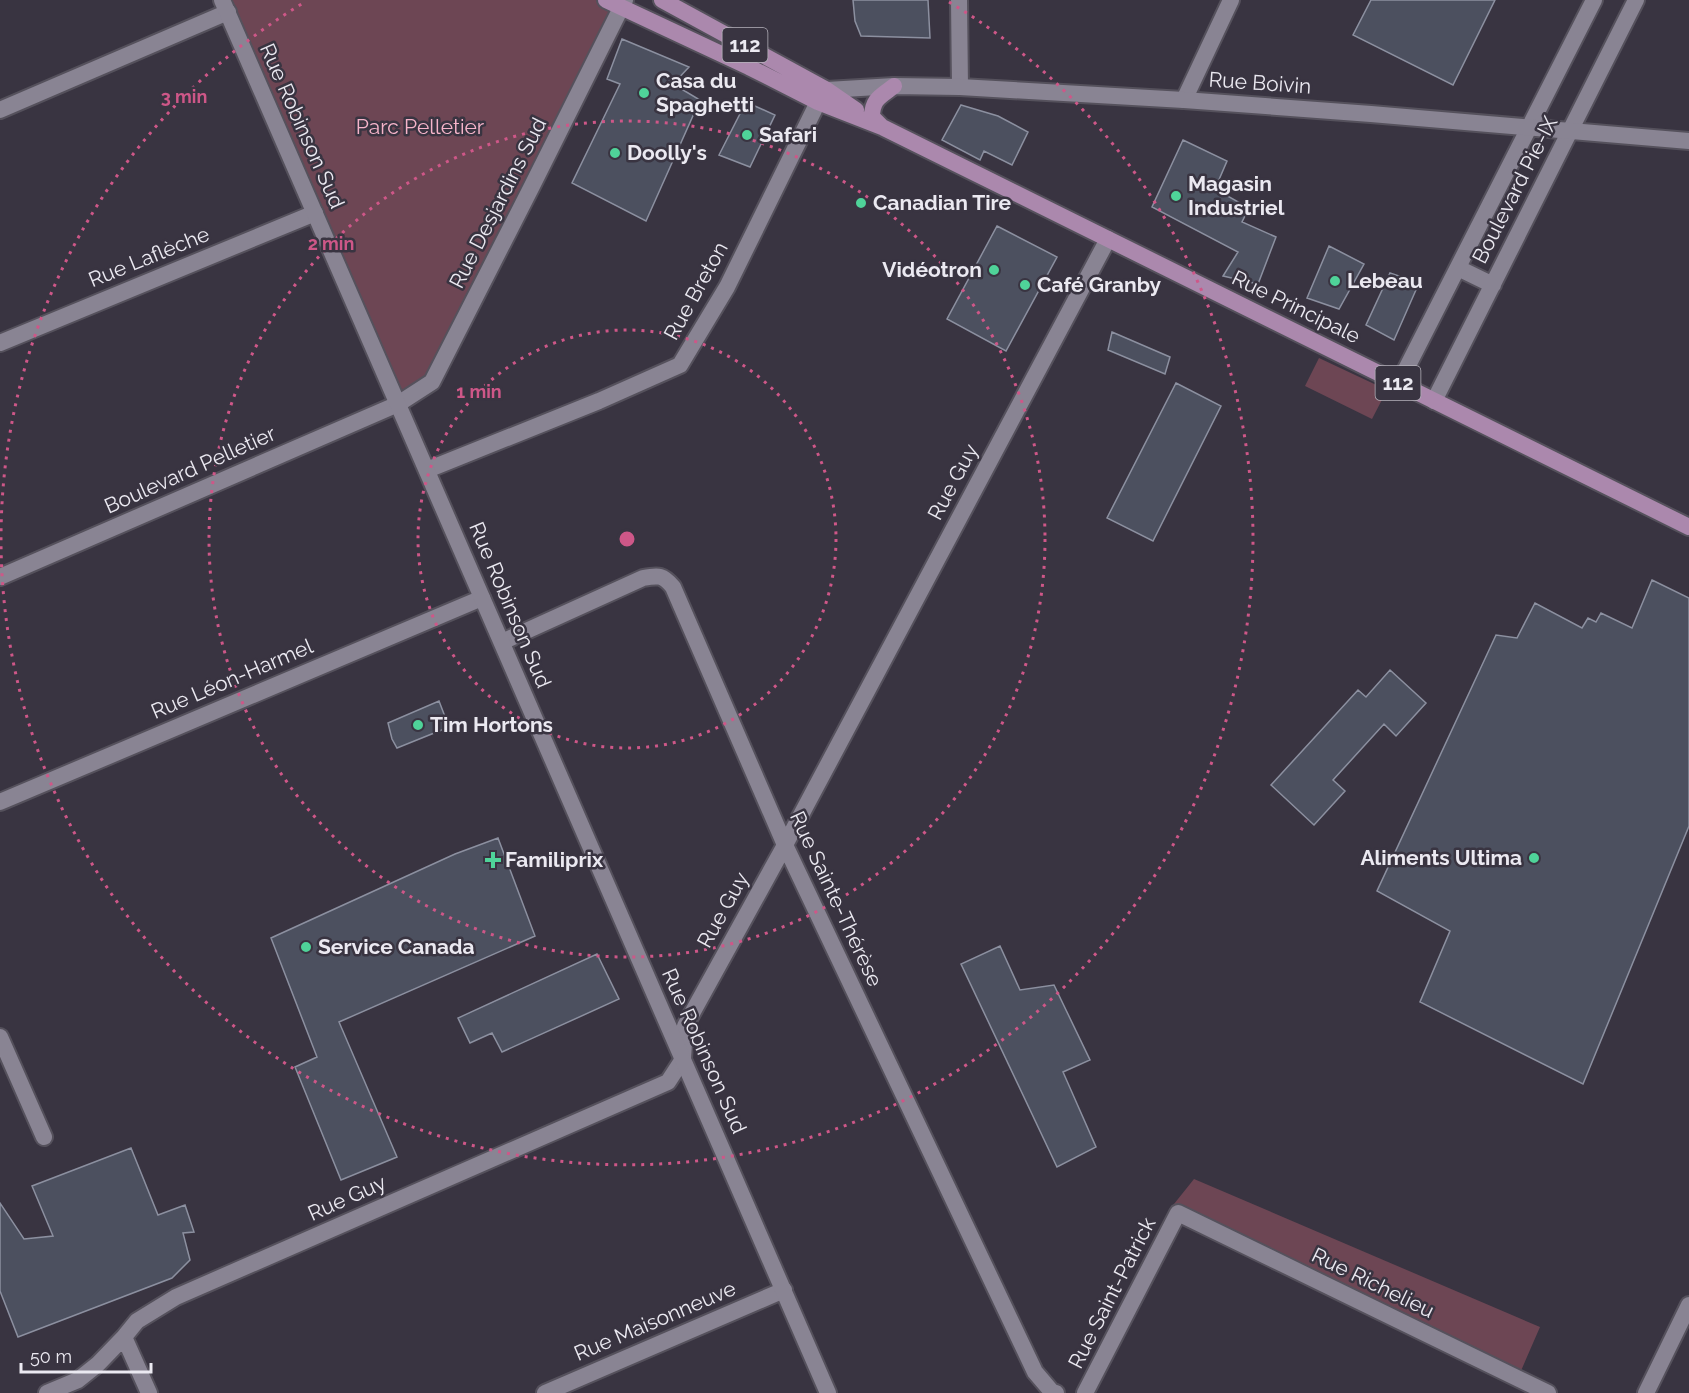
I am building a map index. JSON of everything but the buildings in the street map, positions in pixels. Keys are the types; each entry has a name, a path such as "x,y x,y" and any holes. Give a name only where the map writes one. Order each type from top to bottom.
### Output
{"main road":[{"name":"Rue Principale","path":"662,0 823,96 882,127 1689,527"},
{"name":"Rue Principale","path":"618,2 749,67 823,96"},
{"path":"882,127 872,117 872,107 877,98 894,86"}],"street":[{"path":"959,0 960,87"},
{"path":"1184,100 1231,0"},
{"name":"Boulevard Pie-IX","path":"1399,383 1594,0"},
{"name":"Boulevard Pie-IX","path":"1434,401 1636,0"},
{"name":"Rue Desjardins Sud","path":"398,404 432,382 618,2"},
{"path":"0,110 225,6"},
{"name":"Rue Robinson Sud","path":"225,6 828,1393"},
{"name":"Rue Boivin","path":"823,96 894,86 960,87 1184,100 1689,141"},
{"name":"Rue Breton","path":"427,470 680,365 727,287 823,96"},
{"name":"Rue Laflèche","path":"0,343 315,213"},
{"name":"Rue Guy","path":"47,1393 78,1380 98,1364 137,1321 176,1297 668,1082 683,1059 685,1026 785,845 1108,239"},
{"path":"1458,268 1493,285"},
{"name":"Boulevard Pelletier","path":"0,577 398,404"},
{"name":"Rue Sainte-Thérèse","path":"502,642 643,578 656,575 666,578 673,587 785,845 1035,1372 1052,1392 1056,1393"},
{"name":"Rue Léon-Harmel","path":"0,802 482,598"},
{"path":"0,1037 44,1137"},
{"name":"Rue Saint-Patrick","path":"1085,1393 1178,1213"},
{"name":"Rue Richelieu","path":"1178,1213 1548,1393"},
{"name":"Rue Maisonneuve","path":"545,1393 784,1290"},
{"path":"1646,1393 1689,1305"},
{"path":"124,1337 149,1393"}],"green space":[{"name":"Parc Pelletier","path":"230,0 606,0 621,7 432,382 398,404"},
{"path":"1319,358 1387,390 1372,419 1305,386"},
{"path":"1194,1179 1540,1327 1517,1380 1170,1209"}],"place":[{"name":"Casa du Spaghetti","path":"644,93"},
{"name":"Safari","path":"747,135"},
{"name":"Doolly's","path":"615,153"},
{"name":"Magasin Industriel","path":"1176,196"},
{"name":"Canadian Tire","path":"861,203"},
{"name":"Vidéotron","path":"994,270"},
{"name":"Lebeau","path":"1335,281"},
{"name":"Café Granby","path":"1025,285"},
{"name":"Tim Hortons","path":"418,725"},
{"name":"Aliments Ultima","path":"1534,858"},
{"name":"Familiprix","path":"493,860"},
{"name":"Service Canada","path":"306,947"}]}
